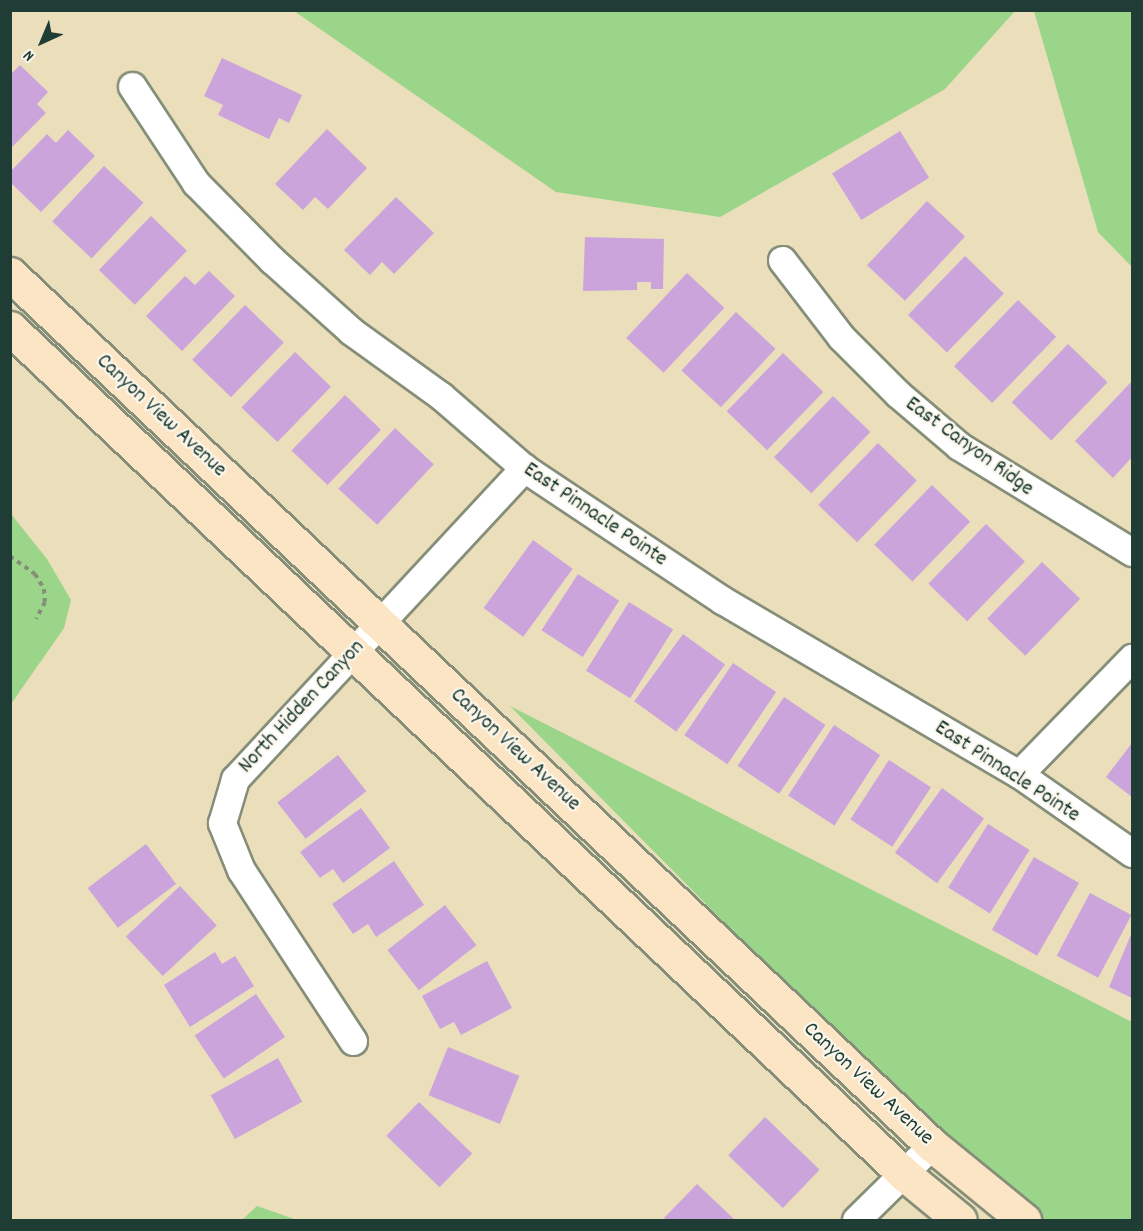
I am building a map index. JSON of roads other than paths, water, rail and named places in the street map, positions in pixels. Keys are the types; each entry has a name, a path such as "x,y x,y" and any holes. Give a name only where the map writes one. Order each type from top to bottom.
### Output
{"street":[{"name":"East Pinnacle Pointe","path":"132,86 196,183 273,261 351,331 441,396 524,468 722,600 1019,774 1132,853"},
{"name":"East Canyon Ridge","path":"782,260 841,337 898,394 960,446 1132,552"},
{"name":"Canyon View Avenue","path":"10,274 932,1145 1024,1221"},
{"name":"Canyon View Avenue","path":"10,328 904,1174 960,1221"},
{"name":"North Hidden Canyon","path":"353,1041 241,870 222,824 235,779 524,468"},
{"path":"1019,774 1132,658"},
{"path":"856,1221 932,1145"}]}
